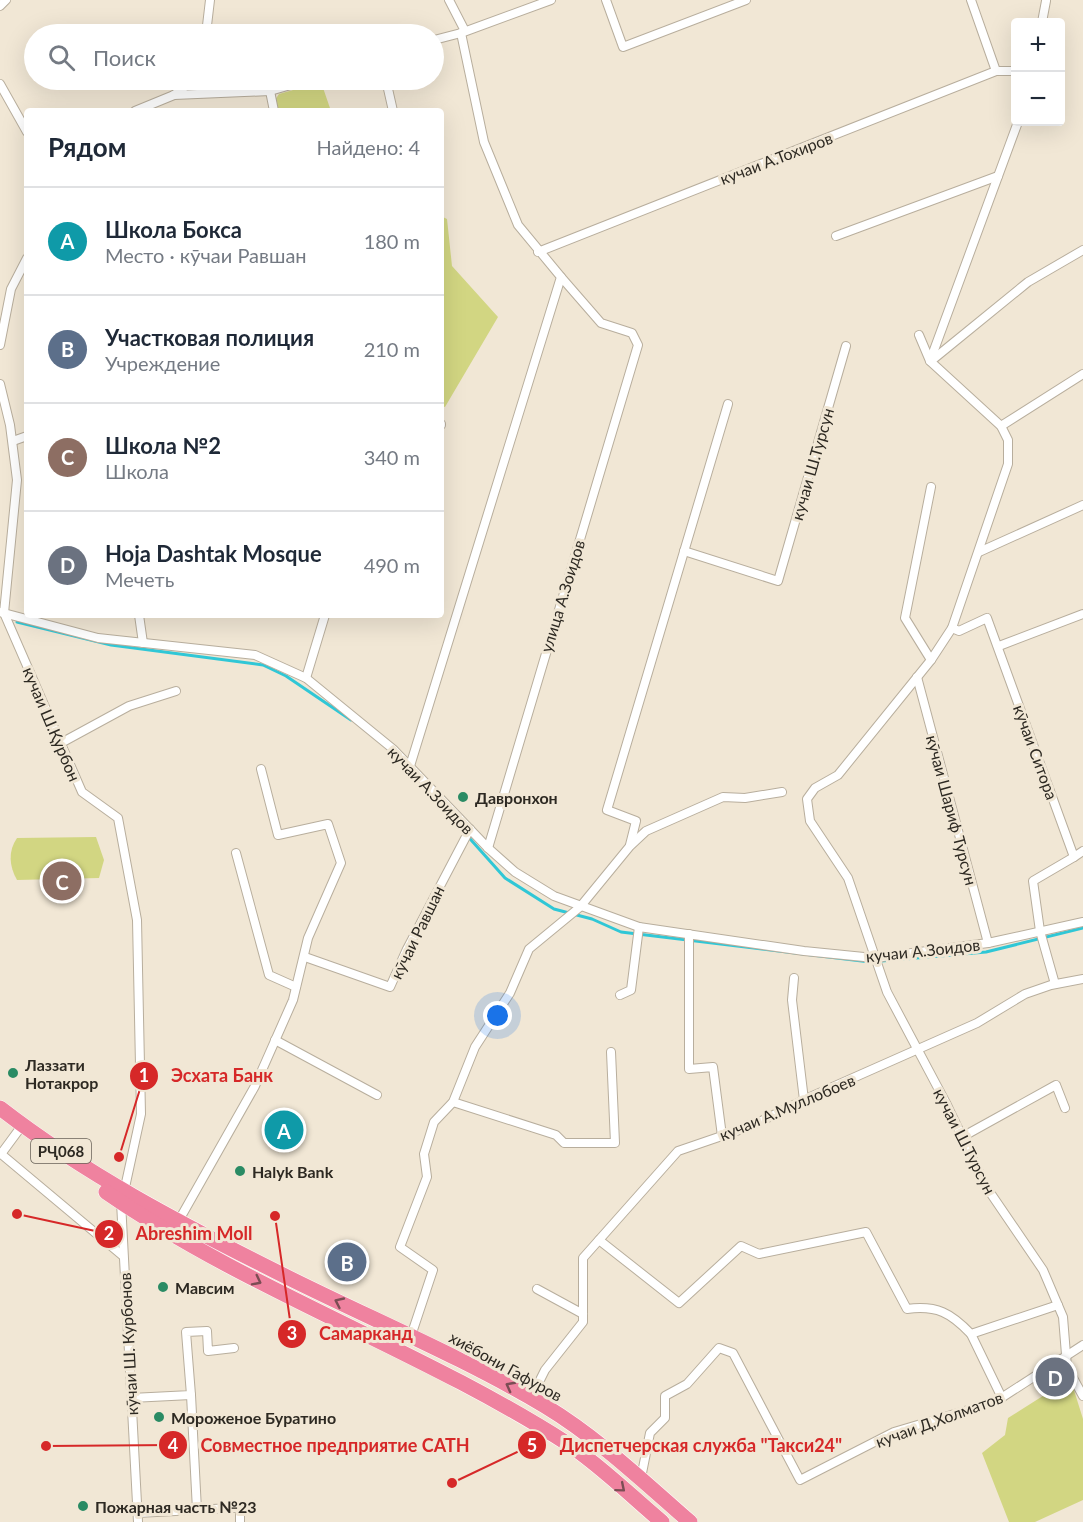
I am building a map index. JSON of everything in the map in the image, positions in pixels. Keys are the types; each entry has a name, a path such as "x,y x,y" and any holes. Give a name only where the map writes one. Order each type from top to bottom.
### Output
{"highway":[{"name":"РҶ068","path":"0,1108 192,1246 258,1282 429,1367 570,1446 662,1522"},
{"name":"РҶ068","path":"0,1118 122,1197"},
{"name":"хиёбони Гафуров","path":"122,1197 440,1350 531,1398 562,1417 641,1478 690,1522"},
{"path":"429,1367 440,1350"}],"street":[{"path":"0,6 6,0"},
{"path":"207,24 210,0"},
{"path":"411,766 561,277 518,225 484,142 463,32 449,0"},
{"path":"444,37 548,0"},
{"path":"606,0 623,47 746,0"},
{"path":"971,0 996,72"},
{"path":"1043,18 1046,2"},
{"name":"кучаи А.Тохиров","path":"538,252 996,72 1011,71"},
{"path":"0,84 24,127"},
{"path":"142,108 181,90"},
{"path":"174,95 273,90"},
{"path":"388,90 392,108"},
{"path":"270,91 273,108"},
{"path":"930,361 1017,126"},
{"path":"836,236 998,176"},
{"path":"930,361 1028,282 1083,250"},
{"path":"0,345 11,289 24,264"},
{"name":"улица А.Зоидов","path":"488,848 638,345 632,333 601,323 561,277"},
{"path":"875,960 848,878 810,821 807,799 815,788 838,775 931,660 952,628 1008,464 1008,440 1001,426 930,361 919,334"},
{"name":"кучаи Ш.Турсун","path":"684,551 778,581 846,346"},
{"path":"1001,426 1083,374"},
{"name":"кучаи Ш.Қурбон","path":"0,384 13,441 17,480 2,612 82,792 118,818 136,920 141,1114 122,1197"},
{"path":"630,846 636,821 607,810 728,404"},
{"path":"13,441 24,437"},
{"path":"931,487 905,618 931,660"},
{"path":"979,552 1083,505"},
{"name":"кучаи А.Зоидов","path":"2,612 24,618"},
{"path":"999,646 1083,614"},
{"name":"кучаи А.Зоидов","path":"24,618 98,638 255,655 306,678 411,766 468,834 515,872 575,912 689,938 875,960 1042,936 1083,922"},
{"path":"139,618 143,643"},
{"path":"306,678 324,618"},
{"name":"кӯчаи Ситора","path":"952,628 959,630 987,618 1074,857"},
{"name":"кӯчаи Шариф Турсун","path":"917,677 988,943"},
{"path":"61,743 129,706 176,691"},
{"path":"178,1222 255,1086 296,987 308,938 341,863 328,824 278,835 261,770"},
{"path":"411,1336 433,1270 400,1247 427,1177 424,1154 434,1122 453,1102 475,1047 510,993 529,949 575,912 630,846 646,831 723,797 745,798 783,792"},
{"name":"кӯчаи Равшан","path":"305,957 390,987 407,949 468,834"},
{"path":"1055,984 1042,936 1032,881 1083,851"},
{"path":"236,853 269,975 296,987"},
{"path":"620,994 631,990 639,927"},
{"path":"689,938 689,1069 713,1067 722,1136"},
{"name":"кучаи Ш.Турсун","path":"875,960 887,992 919,1050 985,1185 1043,1270 1063,1317 1066,1356"},
{"path":"794,978 792,999 804,1100"},
{"name":"кучаи А.Муллобоев","path":"583,1318 583,1258 678,1151 751,1126 804,1100 919,1050 976,1023 1025,994 1055,984 1083,979"},
{"path":"275,1040 377,1095"},
{"path":"453,1102 556,1136 564,1143 615,1143 611,1052"},
{"path":"962,1137 1056,1085 1065,1107"},
{"path":"18,1131 1,1153 123,1256"},
{"name":"кӯчаи Ш. Курбонов","path":"122,1197 123,1256 138,1517"},
{"path":"599,1240 679,1303 741,1246 759,1254 866,1232 907,1309 922,1307 953,1315 971,1334 1002,1398"},
{"path":"531,1398 545,1370 583,1318 537,1289"},
{"path":"971,1334 1058,1305"},
{"path":"197,1510 186,1332 207,1331 208,1351 234,1348"},
{"name":"кучаи Д,Холматов","path":"641,1478 650,1433 665,1418 664,1396 687,1384 719,1348 733,1353 800,1480 894,1432 1002,1398 1083,1345"},
{"path":"1066,1356 1067,1367 1083,1396"},
{"path":"131,1398 190,1395"},
{"path":"138,1517 250,1507"},
{"path":"240,1509 240,1522"}],"green space":[{"path":"293,90 324,90 330,108 274,108 273,103 279,94"},
{"path":"444,218 447,219 452,266 498,317 445,407"},
{"path":"96,837 104,860 99,878 17,880 14,875 11,853 17,838"},
{"path":"1057,1387 1065,1391 1073,1387 1083,1419 1083,1500 1035,1522 1009,1522 982,1453 1005,1435 1008,1418"}],"waterway":[{"path":"17,622 111,645 263,665 286,676 351,720"},
{"path":"422,785 505,878 554,909 592,919 621,932 870,962 986,952 1083,928"}],"place":[{"name":"Давронхон","path":"463,797"},
{"name":"Школа №2","path":"62,881"},
{"name":"Лаззати Нотакрор","path":"13,1073"},
{"name":"Школа Бокса","path":"284,1130"},
{"name":"Эсxата Банк","path":"119,1157"},
{"name":"Halyk Bank","path":"240,1171"},
{"name":"Abreshim Moll","path":"17,1214"},
{"name":"Самарканд","path":"275,1216"},
{"name":"Участковая полиция","path":"347,1262"},
{"name":"Мавсим","path":"163,1287"},
{"name":"Hoja Dashtak Mosque","path":"1055,1377"},
{"name":"Мороженое Буратино","path":"159,1417"},
{"name":"Совместное предприятие CATH","path":"46,1446"},
{"name":"Диспетчерская служба \"Такси24\"","path":"452,1483"},
{"name":"Пожарная часть №23","path":"83,1506"}]}
